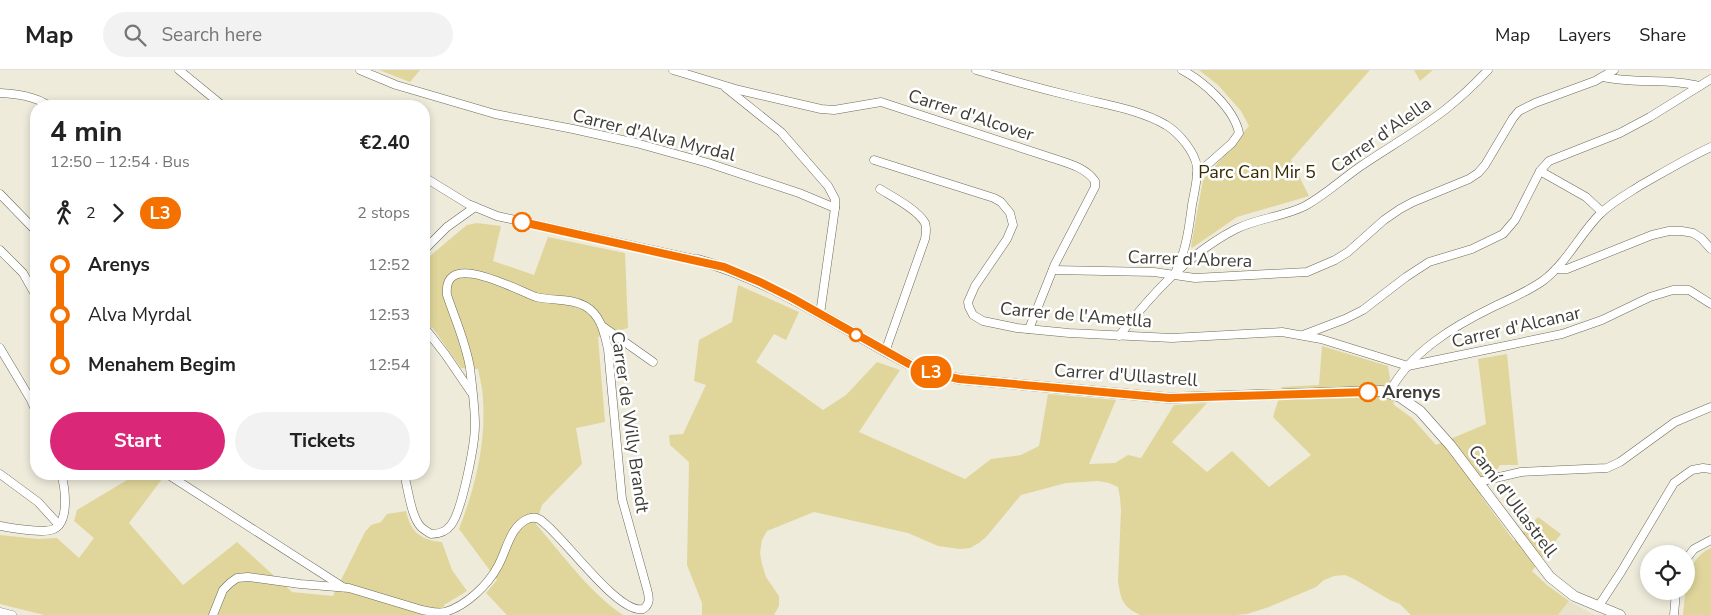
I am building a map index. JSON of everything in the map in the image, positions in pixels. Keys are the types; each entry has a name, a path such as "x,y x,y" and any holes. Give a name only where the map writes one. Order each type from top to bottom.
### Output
{"street":[{"path":"179,70 216,100"},
{"name":"Carrer d'Alva Myrdal","path":"360,70 396,85 494,114 636,143 708,163 835,208"},
{"name":"Carrer d'Alcover","path":"673,70 769,98 834,110 881,102 1052,158 1087,172 1095,181 1095,187 1053,270 1029,329"},
{"path":"976,70 1026,85 1117,106 1168,126 1175,132 1189,150 1197,167 1183,256 1174,275"},
{"path":"1182,70 1201,82 1223,104 1233,118 1239,133 1232,143 1196,174"},
{"name":"Carrer d'Alella","path":"1119,336 1151,298 1174,275 1213,243 1236,229 1267,217 1286,213 1318,198 1446,109 1488,70"},
{"name":"Carrer d'Abrera","path":"1053,270 1154,272 1195,278 1223,278 1296,274 1316,269 1348,252 1384,220 1400,209 1469,179 1478,173 1519,111 1603,77 1614,70"},
{"path":"1603,77 1619,80 1682,82 1700,86"},
{"path":"1302,335 1345,319 1363,310 1429,262 1472,249 1503,234 1518,216 1545,164 1554,158 1620,133 1711,79"},
{"path":"721,84 781,132 828,186 835,199 820,314"},
{"path":"0,93 23,95 36,100"},
{"path":"1389,393 1398,377 1433,344 1459,325 1531,288 1556,269 1602,212 1658,175 1711,146"},
{"name":"Carrer de l'Ametlla","path":"874,160 994,198 1006,207 1012,219 1011,232 975,286 968,302 973,315 983,321 1001,326 1119,336 1180,338 1282,332 1302,335 1408,366"},
{"path":"1540,171 1586,198 1602,212"},
{"name":"Carrer d'Ullastrell","path":"430,181 475,207 496,216 724,267 760,282 921,370 959,379 1169,398 1389,393"},
{"path":"880,189 922,219 926,230 926,239 885,352"},
{"path":"0,194 30,225"},
{"path":"430,244 447,227 475,207"},
{"path":"1556,269 1567,269 1652,235 1668,231 1693,233 1701,238 1711,249"},
{"path":"0,250 23,273 30,285"},
{"name":"Carrer de Willy Brandt","path":"213,615 223,590 237,578 248,577 345,588 368,593 422,610 444,612 466,601 488,582 497,568 513,532 524,520 538,518 550,528 604,590 628,610 633,612 642,610 647,606 650,600 622,499 608,349 599,319 585,305 538,297 481,275 462,273 455,276 446,288 470,367 475,424 460,505 451,525 442,533 431,534 417,522 406,480"},
{"name":"Carrer d'Alcanar","path":"1408,366 1562,334 1602,320 1650,297 1673,290 1689,290 1711,304"},
{"path":"602,326 653,362"},
{"path":"430,335 472,393"},
{"path":"0,348 30,401"},
{"name":"Camí d'Ullastrell","path":"1389,393 1400,397 1420,411 1451,446 1550,577 1574,596 1620,615"},
{"path":"1478,482 1521,472 1607,468 1620,462 1675,422 1711,407"},
{"path":"1598,607 1625,566 1674,483 1692,470 1711,469"},
{"path":"0,474 38,502 59,525"},
{"path":"0,526 51,530 59,525 65,507 62,480"},
{"path":"176,480 345,588"},
{"path":"1695,548 1711,540"},
{"path":"1674,615 1675,600"},
{"path":"0,612 12,615"}],"shaded area":[{"path":"1569,601 1594,615 1558,615"}],"green space":[{"path":"379,70 420,70 410,82"},
{"name":"Parc Can Mir 5","path":"1199,70 1370,70 1291,160 1309,196 1237,217 1192,248 1203,180 1249,126 1241,111 1218,85"},
{"path":"1414,70 1433,70 1420,81"},
{"path":"477,223 501,226 493,261 534,275 548,237 625,253 628,328 598,337 605,422 576,428 582,464 542,505 536,524 588,585 623,615 507,615 486,593 497,580 459,529 470,498 481,449 483,433 482,392 478,369 461,368 432,327 430,329 430,256 467,225"},
{"path":"738,285 799,312 786,340 774,334 756,362 823,410 846,395 877,362 900,370 859,432 965,479 991,459 1021,455 1039,446 1048,394 1116,400 1089,464 1115,463 1128,455 1141,458 1174,405 1207,403 1172,442 1207,472 1232,451 1269,487 1311,455 1273,417 1282,387 1319,385 1322,346 1388,366 1394,405 1412,418 1436,445 1486,424 1478,359 1507,354 1518,465 1500,465 1481,496 1514,541 1538,517 1561,534 1532,571 1569,601 1558,615 1411,615 1400,604 1345,575 1334,576 1324,580 1316,587 1247,614 1140,615 1129,609 1123,602 1119,588 1121,510 1118,487 1098,481 1066,483 1021,495 987,536 970,548 960,549 938,546 908,533 814,512 767,531 762,540 760,553 762,564 766,577 779,596 779,606 774,615 702,615 702,603 687,565 689,462 670,445 669,435 683,434 706,385 694,381 699,340 732,322"},
{"path":"127,480 161,480 129,523 183,585 237,542 292,592 333,596 365,532 371,525 381,522 387,514 406,511 414,530 418,534 434,541 442,542 452,570 467,591 444,605 445,615 44,615 0,604 0,535 38,539 57,538 79,558 94,538 74,521 77,510"},
{"path":"1711,548 1711,615 1683,615 1685,600 1695,600 1695,562 1702,553"}],"bus line":[{"name":"L3","path":"522,222 724,267 792,298 882,350 921,370 959,379 1169,398 1368,392"}],"place":[{"name":"Arenys","path":"1368,392"}]}
